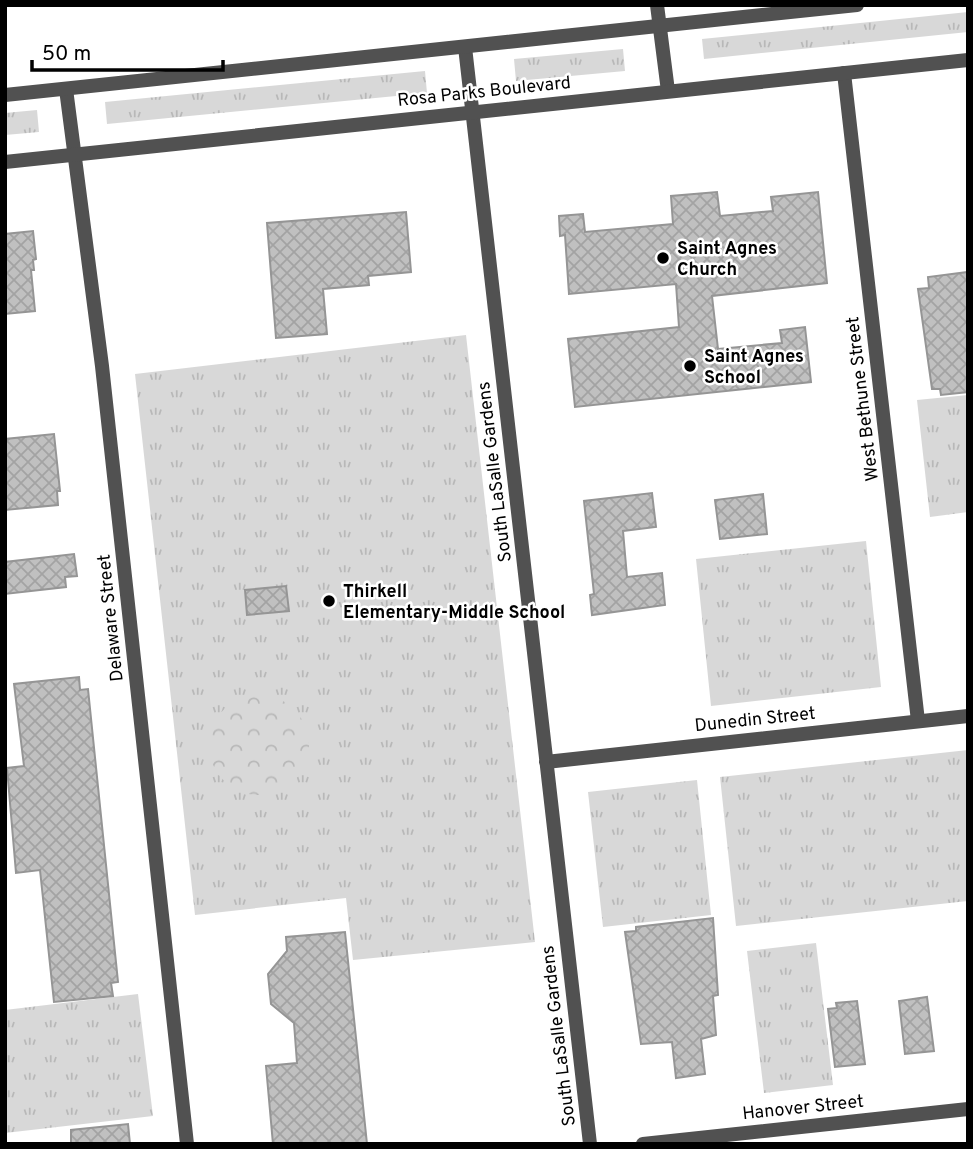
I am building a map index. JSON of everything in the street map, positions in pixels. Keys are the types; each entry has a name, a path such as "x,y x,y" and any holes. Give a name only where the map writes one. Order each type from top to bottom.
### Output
{"street":[{"path":"657,5 668,91"},
{"path":"5,95 857,5"},
{"name":"South LaSalle Gardens","path":"465,47 590,1144"},
{"name":"Rosa Parks Boulevard","path":"5,162 968,60"},
{"name":"West Bethune Street","path":"844,73 918,721"},
{"name":"Delaware Street","path":"66,89 102,366 187,1144"},
{"name":"Dunedin Street","path":"546,762 968,716"},
{"name":"Hanover Street","path":"643,1144 968,1109"}],"green space":[{"path":"968,12 968,32 704,59 702,39"},
{"path":"623,49 625,71 516,81 514,59"},
{"path":"425,71 427,93 107,124 105,102"},
{"path":"37,110 39,132 5,135 5,113"},
{"name":"Thirkell Elementary-Middle School","path":"466,335 535,942 353,960 346,898 195,915 135,374"},
{"path":"968,395 968,512 930,517 917,400"},
{"path":"866,541 881,687 711,706 696,559"},
{"path":"259,695 278,699 294,710 305,726 309,745 305,764 294,780 278,791 259,795 240,791 224,780 213,764 209,745 213,726 224,710 240,699"},
{"path":"968,750 968,901 736,926 720,777"},
{"path":"697,780 711,915 603,927 588,792"},
{"path":"816,943 833,1085 764,1093 747,951"},
{"path":"138,994 153,1116 5,1133 5,1010"}],"building":[{"path":"717,192 720,216 773,211 771,197 818,192 827,283 712,296 718,349 782,343 780,330 805,327 811,382 575,407 568,339 679,327 676,284 569,294 565,235 560,236 559,216 583,214 585,232 673,224 671,196"},
{"path":"406,212 411,272 368,276 369,285 323,289 327,334 276,338 267,223"},
{"path":"33,231 36,259 33,260 34,270 31,270 35,311 5,314 5,234"},
{"path":"968,272 968,392 941,395 940,389 932,389 918,289 929,288 928,277"},
{"path":"54,434 60,491 57,491 58,505 5,510 5,439"},
{"path":"652,493 656,527 623,531 627,577 662,573 665,605 592,615 590,595 594,594 584,501"},
{"path":"763,494 767,534 720,539 715,500"},
{"path":"74,554 77,576 65,577 66,587 5,594 5,562"},
{"path":"286,586 289,611 247,615 245,590"},
{"path":"79,677 80,690 88,689 118,982 111,983 113,996 54,1002 40,870 16,873 7,768 24,766 14,684"},
{"path":"713,918 718,995 713,996 716,1035 701,1039 705,1074 676,1078 672,1042 641,1044 625,932 636,931 636,927"},
{"path":"345,932 367,1144 273,1144 266,1066 297,1063 294,1023 271,1004 268,974 287,951 286,937"},
{"path":"927,997 934,1051 905,1054 899,1001"},
{"path":"857,1001 865,1064 835,1067 828,1009 837,1008 836,1003"},
{"path":"128,1124 130,1144 71,1144 71,1130"}],"place":[{"name":"Saint Agnes Church","path":"663,258"},
{"name":"Saint Agnes School","path":"690,366"},
{"name":"Thirkell Elementary-Middle School","path":"329,601"}]}
